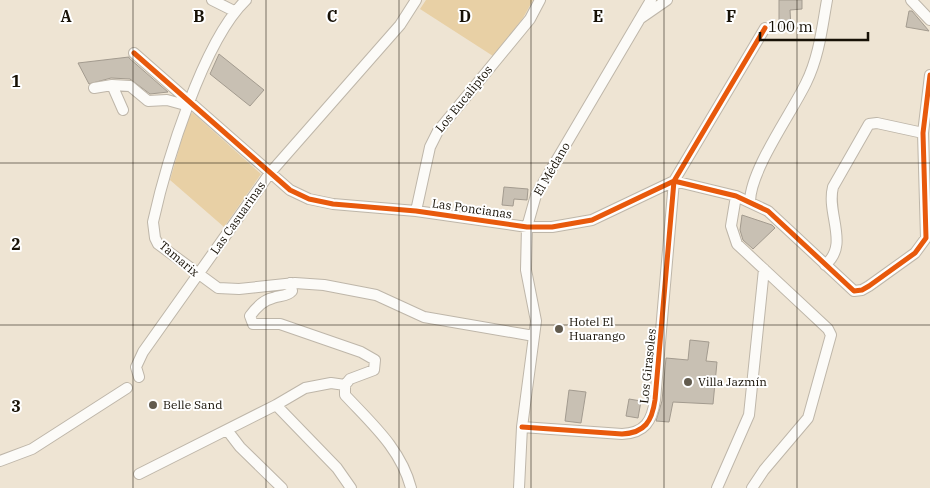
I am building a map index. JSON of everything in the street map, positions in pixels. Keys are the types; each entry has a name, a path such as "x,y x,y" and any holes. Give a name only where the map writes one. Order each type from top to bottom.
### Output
{"street":[{"path":"212,0 234,12"},
{"name":"Tamarix","path":"246,0 234,12 209,57 189,104 155,213 153,230 158,244 197,275 218,288 290,283 324,285 376,295 424,317 534,336"},
{"name":"Las Casuarinas","path":"139,377 136,367 143,352 270,173 400,25 416,0"},
{"name":"Los Eucaliptos","path":"416,211 428,155 435,135 530,19 540,0"},
{"path":"640,19 651,0"},
{"name":"El Médano","path":"519,488 522,427 536,313 526,279 527,226 536,195 640,19 667,0"},
{"path":"750,201 757,174 810,73 821,36 827,0"},
{"path":"910,0 930,20"},
{"path":"765,28 674,181 736,196 768,211 846,286 854,291 862,290 902,263 922,246 926,238 923,133 930,74"},
{"name":"Las Poncianas","path":"134,53 189,104 290,190 318,202 416,211 527,226 552,227 581,224 602,216 674,181"},
{"path":"94,88 112,85 130,86 148,101 167,100 189,104"},
{"path":"112,85 123,110"},
{"path":"825,265 832,260 837,250 832,197 833,187 869,124 877,123 923,133"},
{"name":"Los Girasoles","path":"522,427 622,434 636,432 649,423 655,400 674,181"},
{"path":"736,196 732,214 734,238 743,250 828,329 831,335 808,418 764,470 752,488"},
{"path":"718,487 749,415 764,269"},
{"path":"139,474 315,385 345,384 350,379 374,370 375,360 361,352 280,324 258,326 250,321 253,312 265,301 291,293 290,283"},
{"path":"345,384 345,395 392,445 409,477 411,488"},
{"path":"0,461 32,449 127,388"},
{"path":"276,405 337,468 351,488"},
{"path":"227,430 240,447 282,488"}],"shaded area":[{"path":"426,0 533,0 523,18 493,56 420,9"},
{"path":"193,113 261,174 224,227 170,180 189,114"}],"building":[{"path":"779,0 802,0 802,9 790,10 791,28 779,28"},
{"path":"909,11 912,11 929,31 906,27"},
{"path":"219,54 264,90 250,106 210,74"},
{"path":"129,57 168,92 150,94 130,79 111,78 89,84 78,63"},
{"path":"504,187 528,189 527,200 514,199 513,206 502,205"},
{"path":"742,215 772,225 775,228 753,249 743,240 740,230"},
{"name":"Villa Jazmín","path":"690,340 709,342 706,361 717,362 713,404 673,402 669,422 656,421 662,401 666,358 688,360"},
{"path":"569,390 586,392 581,423 565,421"},
{"path":"629,399 641,401 638,418 626,416"}],"cycle path":[{"path":"134,53 290,190 309,199 333,204 416,211 527,227 552,227 592,220 674,181 765,28"},
{"path":"522,427 622,434 642,428 649,420 655,400 674,181 736,196 768,211 854,291 862,290 869,286 915,253 926,238 923,133 930,75"}],"place":[{"name":"Hotel El Huarango","path":"559,329"},
{"name":"Villa Jazmín","path":"688,382"},
{"name":"Belle Sand","path":"153,405"}]}
